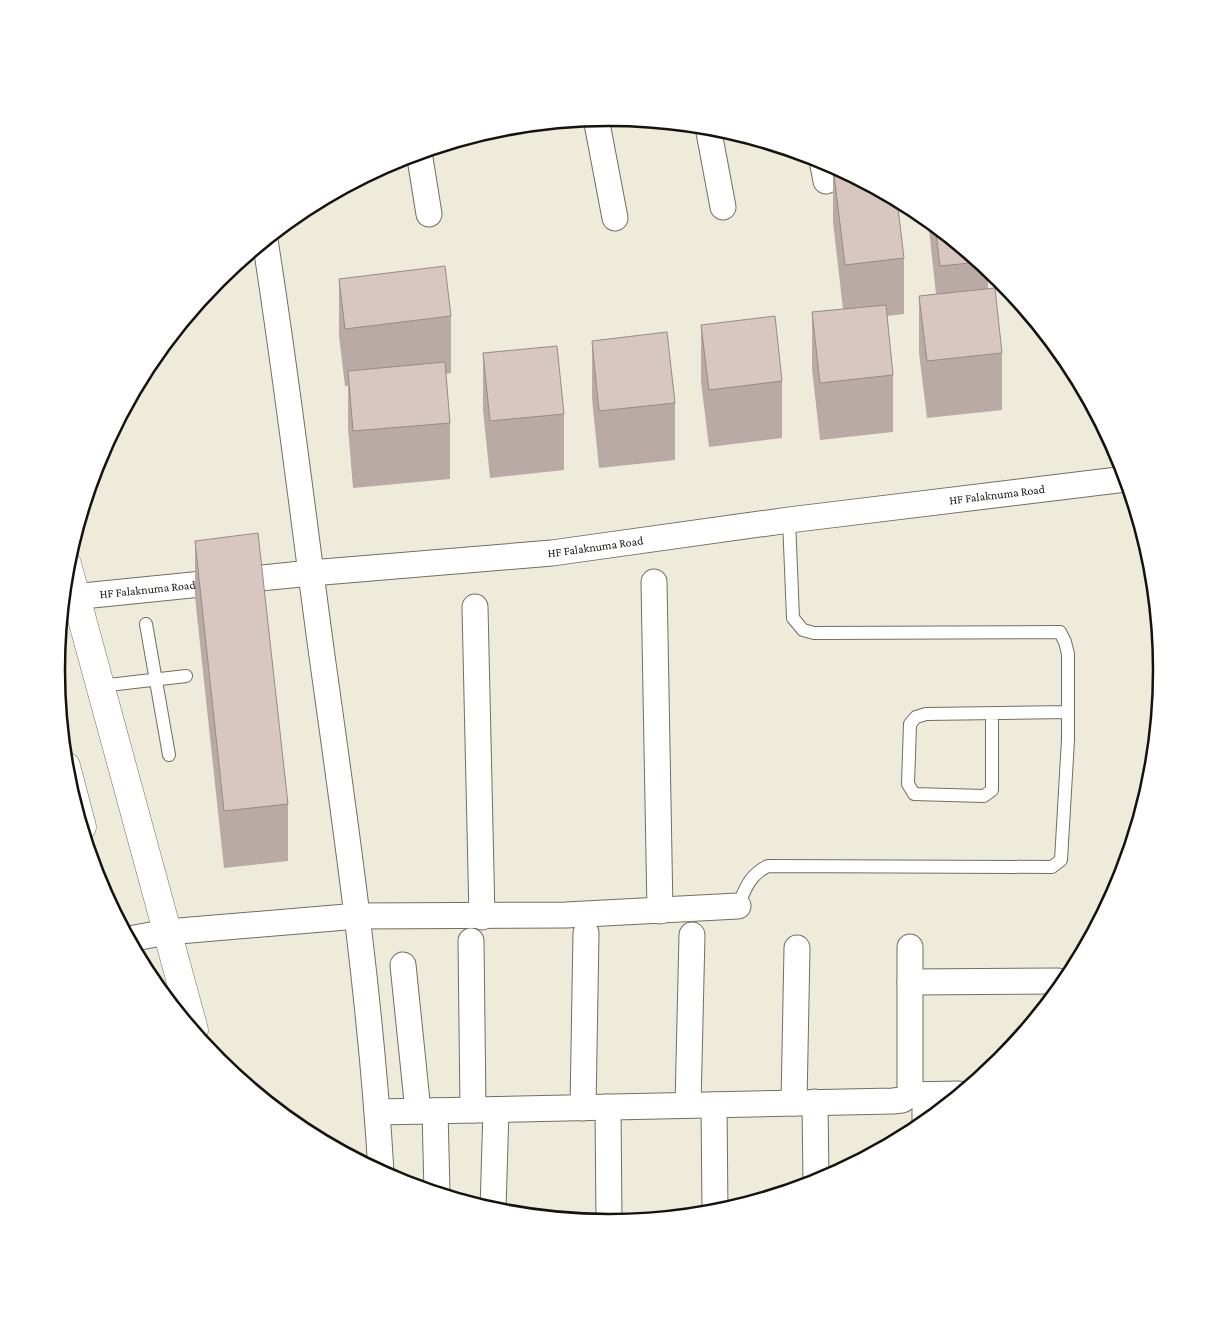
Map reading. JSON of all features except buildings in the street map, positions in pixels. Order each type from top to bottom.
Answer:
[{"type":"street","points":[[597,126],[615,218]]},
{"type":"street","points":[[710,135],[723,207]]},
{"type":"street","points":[[420,159],[429,214]]},
{"type":"street","points":[[266,247],[288,385],[311,573],[358,916],[378,1112],[381,1163]]},
{"type":"street","name":"HF Falaknuma Road","points":[[70,597],[311,573],[552,553],[789,520],[1119,480]]},
{"type":"street","points":[[654,582],[660,911]]},
{"type":"street","points":[[70,599],[100,686],[190,1017]]},
{"type":"street","points":[[476,607],[482,917]]},
{"type":"street","points":[[136,938],[167,932],[358,916],[482,917],[660,911],[738,906]]},
{"type":"street","points":[[583,1108],[586,933]]},
{"type":"street","points":[[688,1105],[692,935]]},
{"type":"street","points":[[471,941],[492,1201]]},
{"type":"street","points":[[910,947],[910,982],[917,1095],[923,1114]]},
{"type":"street","points":[[797,948],[805,1102],[815,1173]]},
{"type":"street","points":[[403,965],[427,1111],[436,1186]]},
{"type":"street","points":[[910,982],[1054,982]]},
{"type":"street","points":[[378,1112],[893,1101],[917,1095],[949,1094]]},
{"type":"street","points":[[714,1105],[715,1203]]},
{"type":"street","points":[[608,1107],[609,1214]]},
{"type":"lane","points":[[738,906],[746,887],[757,871],[768,866],[1052,867],[1062,860],[1068,712],[1068,654],[1060,632],[814,633],[803,630],[793,618],[789,520]]},
{"type":"lane","points":[[146,624],[169,755]]},
{"type":"lane","points":[[100,686],[186,676]]},
{"type":"lane","points":[[992,714],[992,790],[984,796],[914,794],[908,784],[908,774],[910,724],[916,717],[926,714],[1068,712]]}]
